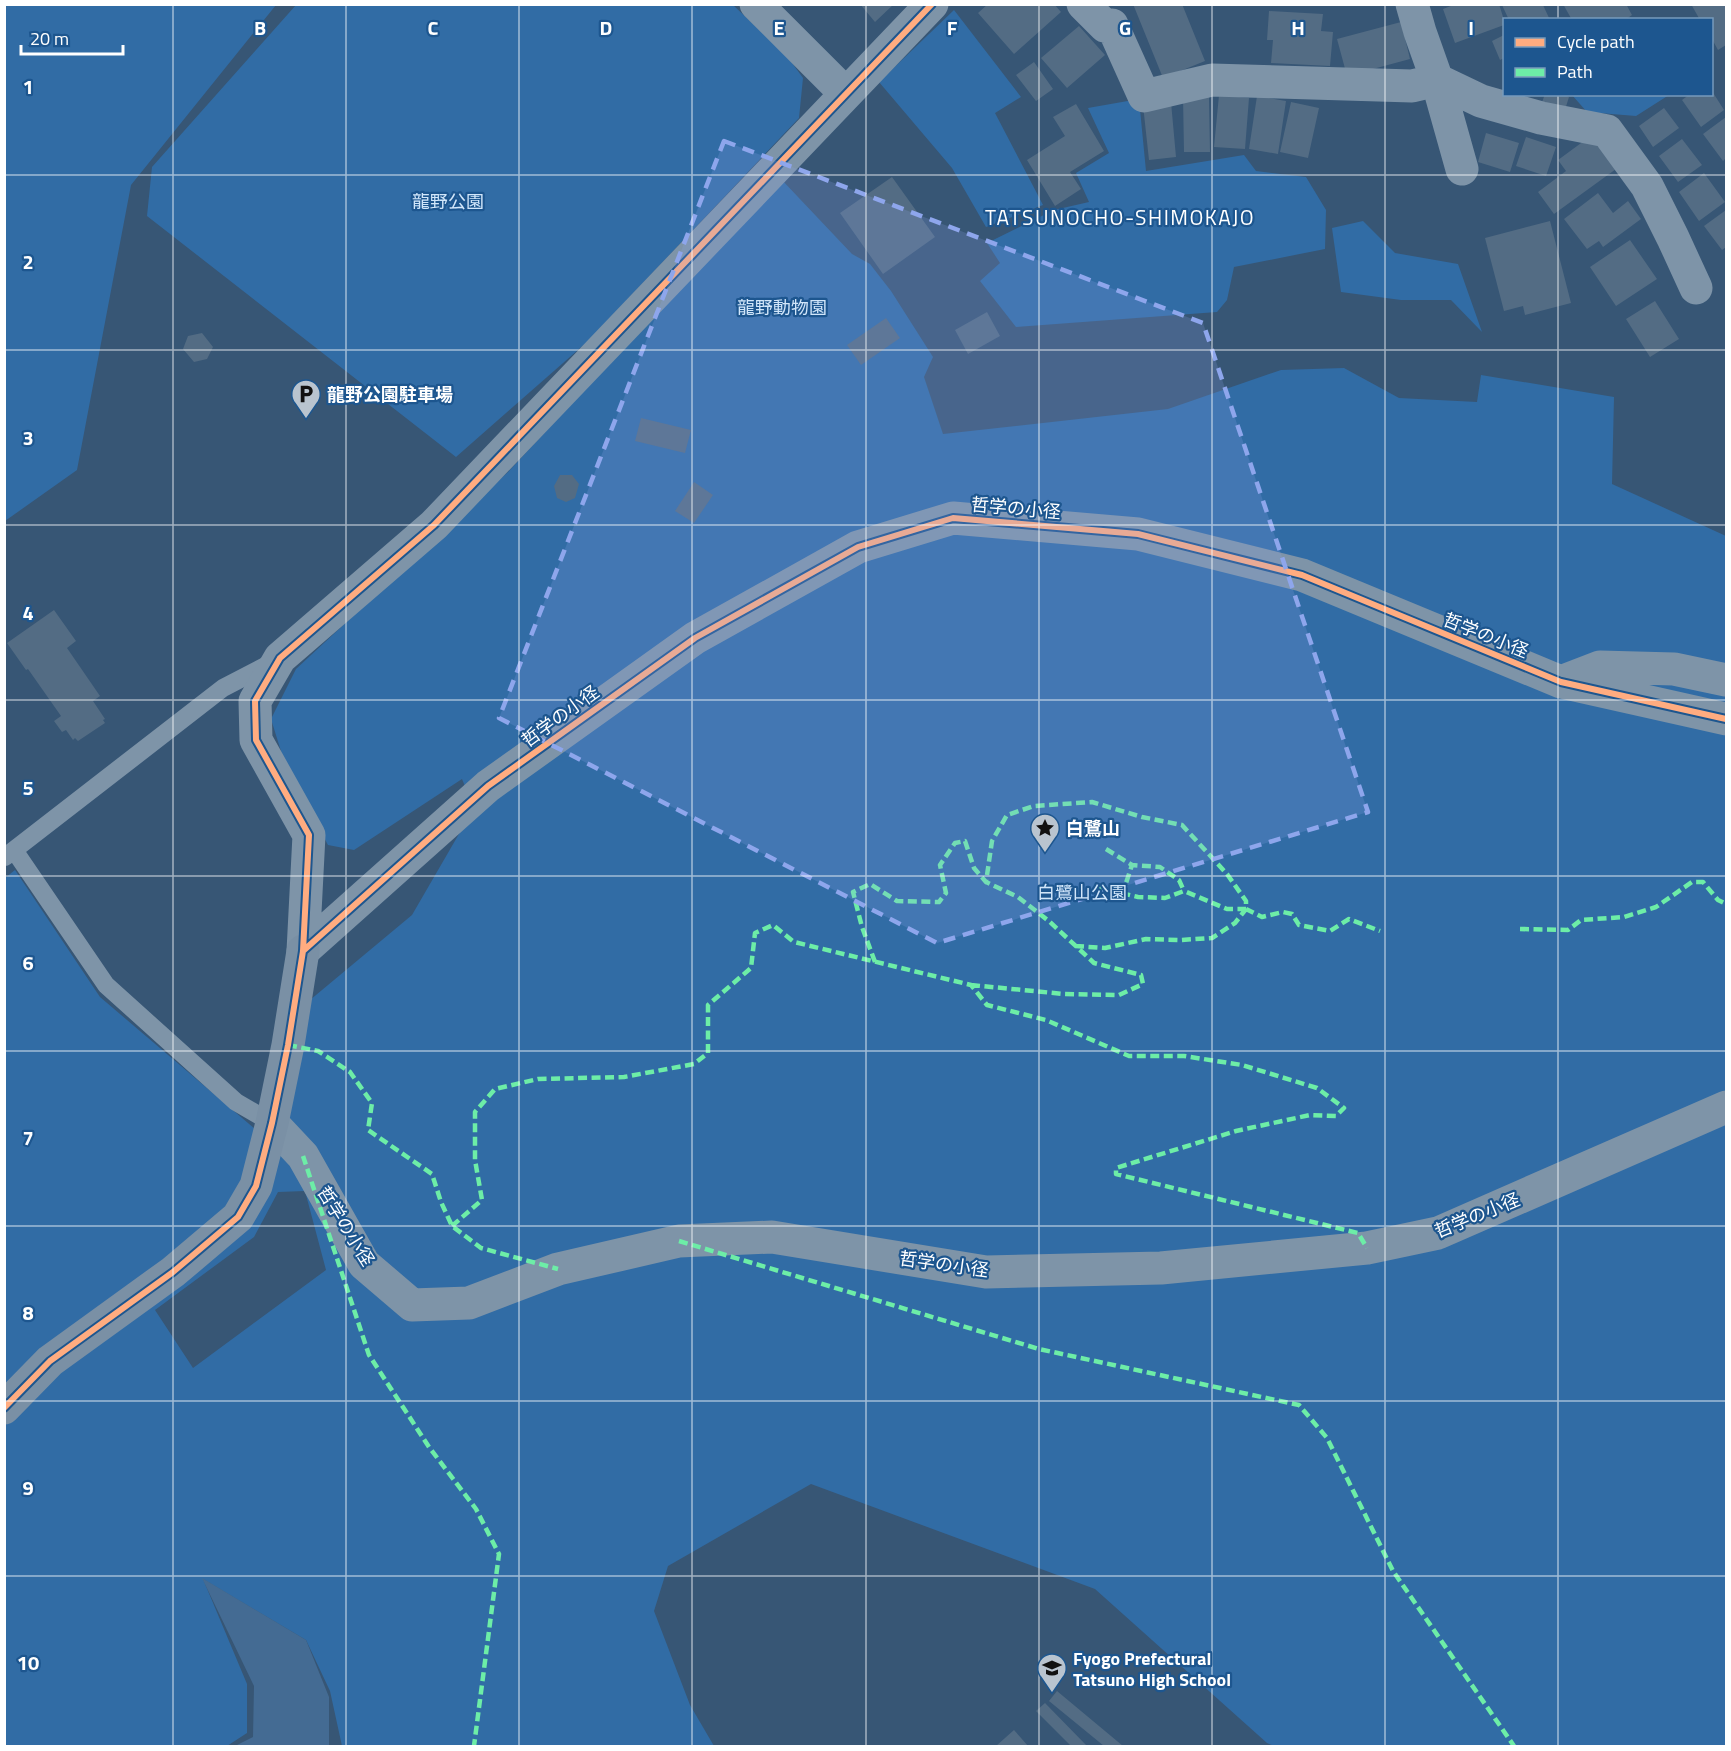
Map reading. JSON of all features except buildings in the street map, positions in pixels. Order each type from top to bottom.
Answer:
[{"type":"street","points":[[756,4],[846,94]]},
{"type":"street","points":[[4,1408],[50,1361],[173,1272],[238,1217],[256,1186],[288,1045],[303,951],[309,835],[256,740],[255,701],[280,658],[434,525],[932,4]]},
{"type":"street","points":[[1083,4],[1105,26],[1112,24],[1144,96],[1212,80],[1412,86],[1437,80],[1481,101],[1541,118],[1607,131],[1647,186],[1696,288]]},
{"type":"street","points":[[1412,4],[1419,32],[1437,80],[1462,169]]},
{"type":"street","name":"哲学の小径","points":[[303,951],[488,786],[695,638],[858,547],[953,518],[1138,534],[1302,575],[1561,682],[1726,719]]},
{"type":"street","points":[[1561,682],[1600,667],[1674,669],[1726,680]]},
{"type":"street","name":"哲学の小径","points":[[272,1123],[303,1156],[364,1264],[412,1305],[469,1303],[558,1269],[679,1241],[772,1237],[986,1272],[1161,1268],[1366,1248],[1438,1233],[1726,1107]]},
{"type":"lane","points":[[272,1123],[236,1102],[106,985],[9,854],[223,688],[280,658]]},
{"type":"highlighted area","points":[[724,141],[1203,323],[1368,812],[937,943],[499,718]]},
{"type":"green space","points":[[5,4],[276,5],[131,185],[77,470],[5,521]]},
{"type":"green space","name":"龍野公園","points":[[296,5],[733,5],[787,56],[803,78],[799,118],[587,342],[456,457],[147,216],[152,167]]},
{"type":"green space","points":[[954,10],[1021,97],[995,113],[1043,205],[986,227],[952,168],[879,82]]},
{"type":"green space","points":[[1573,96],[1667,96],[1636,116],[1587,112]]},
{"type":"green space","points":[[1139,99],[1146,171],[1244,155],[1256,171],[1306,177],[1326,210],[1325,249],[1234,267],[1227,300],[1217,312],[1016,327],[980,281],[1000,263],[987,243],[1054,210],[1089,202],[1076,173],[1109,153],[1088,108]]},
{"type":"green space","points":[[781,179],[852,254],[870,264],[891,291],[933,357],[924,377],[943,434],[1168,409],[1281,370],[1344,368],[1399,398],[1477,402],[1481,375],[1614,397],[1612,484],[1726,536],[1726,1746],[1274,1746],[1267,1743],[1095,1589],[811,1484],[668,1566],[654,1611],[690,1705],[714,1746],[342,1746],[330,1691],[306,1640],[203,1579],[247,1684],[247,1733],[227,1746],[5,1746],[5,878],[15,870],[100,997],[255,1129],[310,1000],[412,915],[474,808],[462,779],[354,850],[328,845],[285,764],[271,719],[296,669],[508,472]],"holes":[[[305,1191],[326,1270],[193,1368],[155,1310],[254,1237],[278,1192]]]},
{"type":"green space","points":[[1363,221],[1395,253],[1458,264],[1482,332],[1451,300],[1401,300],[1341,292],[1332,228]]},
{"type":"shaded area","points":[[202,1578],[306,1640],[329,1697],[329,1746],[235,1746],[253,1737],[254,1686]]},
{"type":"marked path","points":[[875,962],[862,927],[853,892],[870,884],[897,901],[939,902],[946,893],[940,865],[955,843],[965,841],[974,868],[986,882],[992,841],[1007,815],[1034,806],[1092,802],[1142,817],[1182,825],[1227,874],[1246,901],[1246,909],[1262,917],[1283,912],[1292,914],[1299,925],[1330,931],[1349,919],[1380,931]]},
{"type":"marked path","points":[[1106,849],[1132,865],[1160,867],[1179,880],[1184,891]]},
{"type":"marked path","points":[[1122,895],[1132,865]]},
{"type":"marked path","points":[[971,985],[1064,994],[1119,995],[1143,984],[1141,975],[1094,963],[1050,922],[1018,897],[986,882]]},
{"type":"marked path","points":[[1520,929],[1568,930],[1581,920],[1624,917],[1656,907],[1692,882],[1703,882],[1718,900],[1726,904]]},
{"type":"marked path","points":[[1095,887],[1138,897],[1165,898],[1184,891],[1227,909],[1246,909]]},
{"type":"marked path","points":[[1075,946],[1105,948],[1146,939],[1212,938],[1235,923],[1246,909]]},
{"type":"marked path","points":[[452,1226],[482,1200],[475,1160],[475,1112],[495,1089],[538,1079],[624,1077],[694,1064],[708,1053],[708,1005],[751,968],[755,933],[773,925],[794,942],[971,985],[987,1005],[1046,1020],[1129,1056],[1184,1056],[1242,1065],[1317,1088],[1344,1108],[1336,1116],[1310,1115],[1236,1131],[1116,1168],[1116,1174],[1358,1233],[1367,1248]]},
{"type":"marked path","points":[[288,1045],[318,1051],[350,1072],[372,1103],[368,1130],[432,1174],[452,1226],[481,1248],[558,1269]]},
{"type":"marked path","points":[[303,1156],[369,1355],[429,1447],[476,1509],[499,1554],[474,1746]]},
{"type":"marked path","points":[[679,1241],[1039,1349],[1299,1405],[1327,1438],[1393,1571],[1514,1746]]},
{"type":"cycle path","points":[[4,1408],[50,1361],[173,1272],[238,1217],[256,1186],[288,1045],[303,951],[309,835],[256,740],[255,701],[280,658],[434,525],[932,4]]},
{"type":"cycle path","points":[[303,951],[488,786],[695,638],[858,547],[953,518],[1138,534],[1302,575],[1561,682],[1726,719]]},
{"type":"place","name":"龍野公園駐車場","points":[[306,420]]},
{"type":"place","name":"白鷺山","points":[[1045,854]]},
{"type":"place","name":"Fyogo Prefectural Tatsuno High School","points":[[1052,1694]]},
{"type":"district","name":"TATSUNOCHO-SHIMOKAJO","points":[[1120,217]]},
{"type":"park label","name":"龍野動物園","points":[[782,307]]},
{"type":"park label","name":"白鷺山公園","points":[[1082,892]]}]
